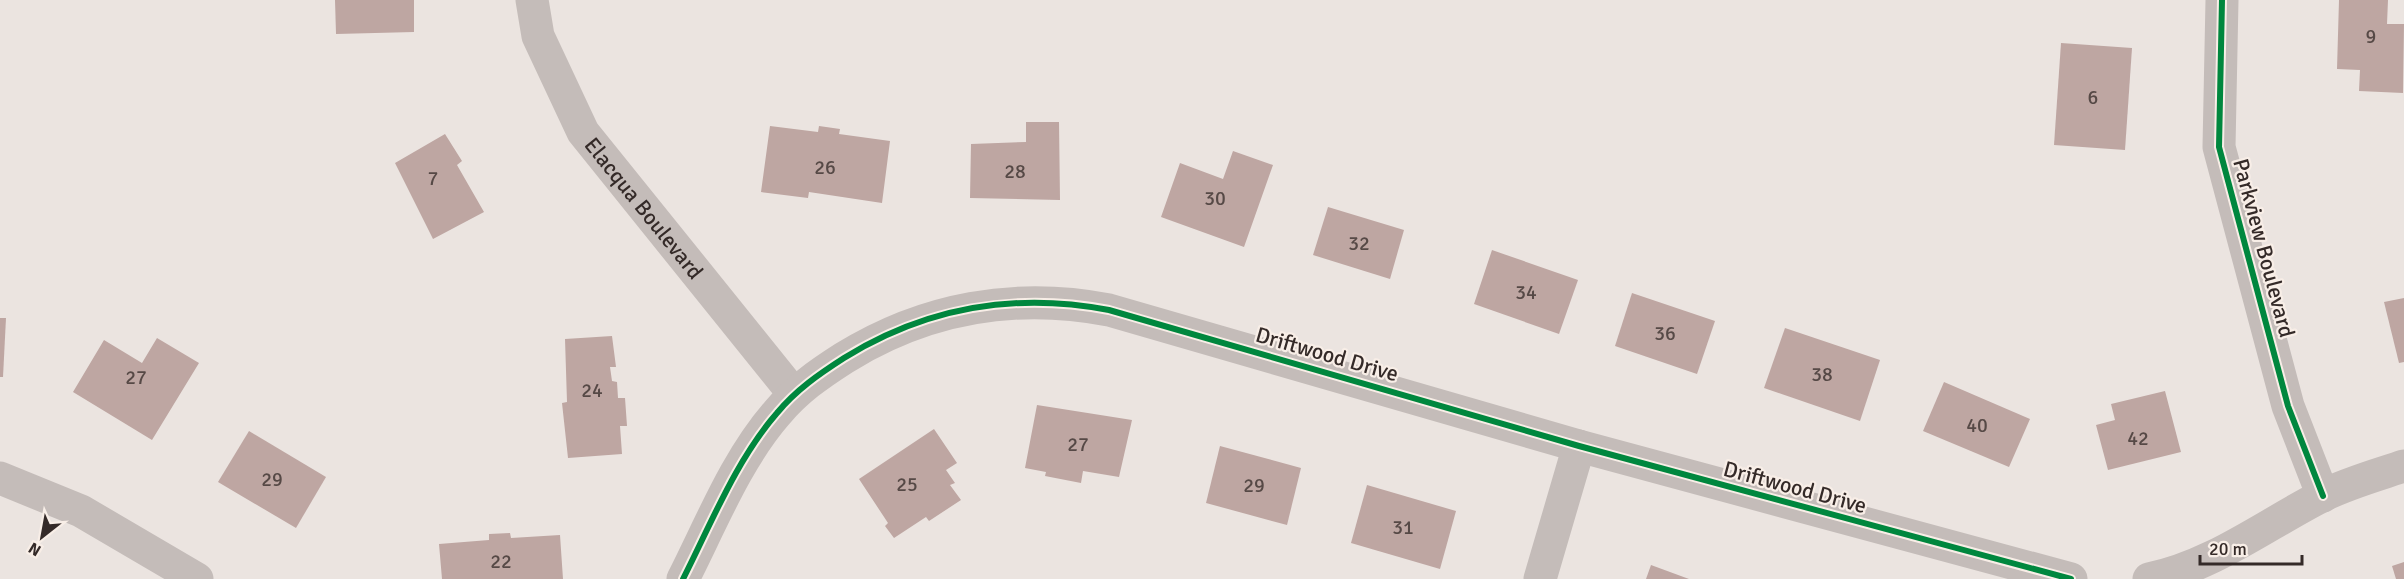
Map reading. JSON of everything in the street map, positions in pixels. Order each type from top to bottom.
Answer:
[{"type":"street","name":"Elacqua Boulevard","points":[[532,0],[538,36],[583,132],[794,394]]},
{"type":"street","name":"Parkview Boulevard","points":[[2222,0],[2219,147],[2288,406],[2323,495]]},
{"type":"street","name":"Driftwood Drive","points":[[683,579],[738,472],[775,414],[816,375],[854,352],[913,322],[976,306],[1058,302],[1109,310],[1579,446],[2071,579]]},
{"type":"street","points":[[1540,579],[1579,446]]},
{"type":"street","points":[[2149,579],[2180,570],[2226,551],[2323,495],[2404,466]]},
{"type":"street","points":[[0,478],[81,511],[197,579]]},
{"type":"building","points":[[335,0],[414,0],[414,32],[336,34]]},
{"type":"building","points":[[2339,0],[2388,0],[2387,24],[2404,24],[2403,93],[2359,91],[2360,70],[2337,69]]},
{"type":"building","points":[[2061,43],[2132,48],[2125,150],[2054,145]]},
{"type":"building","points":[[1026,122],[1059,122],[1060,200],[970,198],[971,144],[1026,142]]},
{"type":"building","points":[[770,126],[818,132],[819,126],[840,129],[839,134],[890,141],[882,203],[809,192],[808,198],[761,192]]},
{"type":"building","points":[[445,134],[462,161],[457,165],[484,212],[433,239],[395,163]]},
{"type":"building","points":[[1233,151],[1273,165],[1244,247],[1161,217],[1180,163],[1223,179]]},
{"type":"building","points":[[1328,207],[1404,230],[1390,279],[1313,255]]},
{"type":"building","points":[[1492,250],[1578,280],[1559,334],[1474,304]]},
{"type":"building","points":[[1632,293],[1715,321],[1697,374],[1615,346]]},
{"type":"building","points":[[2404,298],[2404,362],[2399,363],[2384,302]]},
{"type":"building","points":[[0,318],[6,318],[3,377],[0,377]]},
{"type":"building","points":[[1785,328],[1880,360],[1860,421],[1764,388]]},
{"type":"building","points":[[612,336],[616,367],[610,367],[612,381],[617,382],[618,398],[625,398],[627,426],[620,426],[622,454],[568,458],[562,403],[567,402],[565,339]]},
{"type":"building","points":[[157,338],[199,363],[152,440],[73,392],[104,340],[142,363]]},
{"type":"building","points":[[1944,382],[2030,419],[2009,467],[1923,431]]},
{"type":"building","points":[[2165,391],[2181,452],[2108,470],[2096,425],[2115,420],[2111,404]]},
{"type":"building","points":[[1037,405],[1132,420],[1119,477],[1083,471],[1081,483],[1045,476],[1046,472],[1025,468]]},
{"type":"building","points":[[934,429],[957,463],[946,470],[955,483],[950,485],[961,500],[929,521],[926,517],[894,538],[885,526],[888,523],[859,479]]},
{"type":"building","points":[[249,431],[326,477],[296,528],[218,482]]},
{"type":"building","points":[[1220,446],[1301,468],[1287,525],[1206,503]]},
{"type":"building","points":[[1367,485],[1456,511],[1440,569],[1351,543]]},
{"type":"building","points":[[510,533],[511,538],[560,535],[563,579],[442,579],[439,544],[489,540],[489,534]]},
{"type":"building","points":[[2404,562],[2404,579],[2396,579],[2392,566]]},
{"type":"building","points":[[1651,565],[1689,579],[1646,579]]},
{"type":"cycle path","points":[[2222,0],[2219,147],[2288,406],[2323,496]]},
{"type":"cycle path","points":[[683,579],[725,493],[749,451],[777,413],[808,383],[844,358],[906,327],[972,308],[1039,303],[1109,310],[1579,446],[2071,579]]}]
